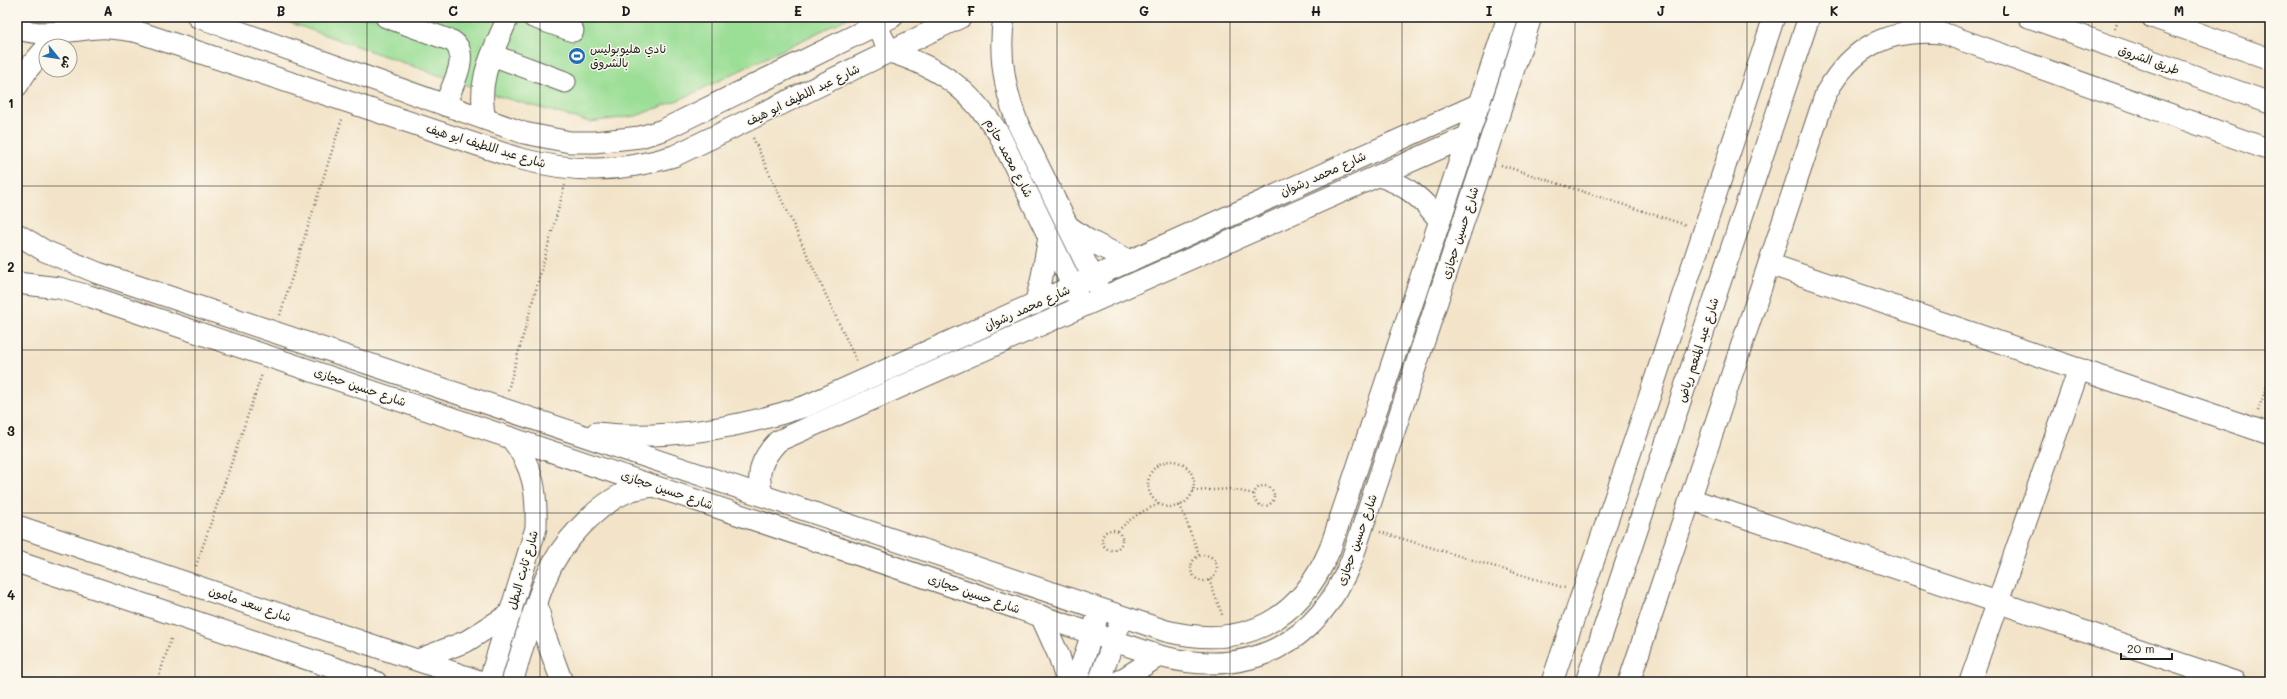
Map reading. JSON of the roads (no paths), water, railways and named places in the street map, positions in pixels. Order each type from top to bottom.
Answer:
[{"type":"street","name":"شارع عبد اللطيف ابو هيف","points":[[198,17],[524,133],[570,142],[594,142],[640,137],[684,121],[884,21]]},
{"type":"street","points":[[386,17],[452,41],[461,50],[462,59],[445,105]]},
{"type":"street","points":[[485,119],[482,106],[483,79],[508,17]]},
{"type":"street","points":[[533,17],[573,32]]},
{"type":"street","name":"شارع عبد اللطيف ابو هيف","points":[[17,29],[53,36],[98,28],[138,32],[517,158],[569,169],[596,170],[649,164],[680,153],[746,123],[961,17]]},
{"type":"street","name":"شارع محمد حازم","points":[[1004,17],[1002,59],[1008,99],[1018,124],[1103,298]]},
{"type":"street","name":"شارع حسين حجازى","points":[[17,234],[71,263],[1121,616],[1191,637],[1217,638],[1231,636],[1266,625],[1287,611],[1306,593],[1320,572],[1330,549],[1508,17]]},
{"type":"street","name":"شارع حسين حجازى","points":[[17,283],[59,288],[89,296],[1159,656],[1192,663],[1212,664],[1238,662],[1264,654],[1288,642],[1310,626],[1328,606],[1342,584],[1363,527],[1531,17]]},
{"type":"street","points":[[1552,682],[1647,404],[1774,17]]},
{"type":"street","name":"شارع عبد المنعم رياض","points":[[1586,682],[1809,17]]},
{"type":"street","name":"طريق الشروق","points":[[2028,17],[2270,103]]},
{"type":"street","points":[[2152,17],[2270,59]]},
{"type":"street","points":[[884,21],[890,52]]},
{"type":"street","points":[[1629,682],[1829,87],[1849,60],[1865,48],[1883,38],[1902,33],[1922,31],[1942,33],[2270,150]]},
{"type":"street","points":[[17,86],[53,36]]},
{"type":"street","name":"شارع محمد حازم","points":[[890,52],[916,60],[942,73],[964,90],[983,110],[999,134],[1082,307]]},
{"type":"street","points":[[492,55],[565,82]]},
{"type":"street","name":"شارع محمد رشوان","points":[[556,427],[598,433],[640,435],[683,433],[724,428],[766,419],[806,406],[866,381],[1479,104]]},
{"type":"street","points":[[1470,131],[1493,132]]},
{"type":"street","name":"شارع محمد رشوان","points":[[763,496],[760,485],[762,462],[778,441],[1379,176],[1470,131]]},
{"type":"street","points":[[1379,176],[1396,181],[1413,192],[1428,205],[1440,220]]},
{"type":"street","points":[[1068,226],[1088,240],[1130,261]]},
{"type":"street","points":[[1035,304],[1043,275],[1049,237]]},
{"type":"street","points":[[1769,264],[2261,431]]},
{"type":"street","points":[[1970,682],[2079,370]]},
{"type":"street","points":[[1647,404],[1677,413]]},
{"type":"street","points":[[503,409],[503,435]]},
{"type":"street","name":"شارع ثابت البطل","points":[[489,682],[536,528],[537,504],[533,479],[525,456],[503,435]]},
{"type":"street","name":"شارع ثابت البطل","points":[[512,682],[546,577],[558,555],[572,536],[590,518],[610,503],[631,491],[653,486]]},
{"type":"street","points":[[1690,499],[2235,682]]},
{"type":"street","name":"شارع سعد مأمون","points":[[17,526],[482,682]]},
{"type":"street","points":[[17,562],[376,682]]},
{"type":"street","points":[[537,604],[544,633],[562,682]]},
{"type":"street","points":[[1076,682],[1100,609]]},
{"type":"street","points":[[418,660],[467,641],[511,613]]},
{"type":"street","points":[[1041,616],[1060,656],[1067,682]]},
{"type":"street","points":[[1099,682],[1121,616]]},
{"type":"street","points":[[1118,682],[1159,656]]},
{"type":"place","name":"نادي هليوبوليس بالشروق","points":[[577,56]]}]
